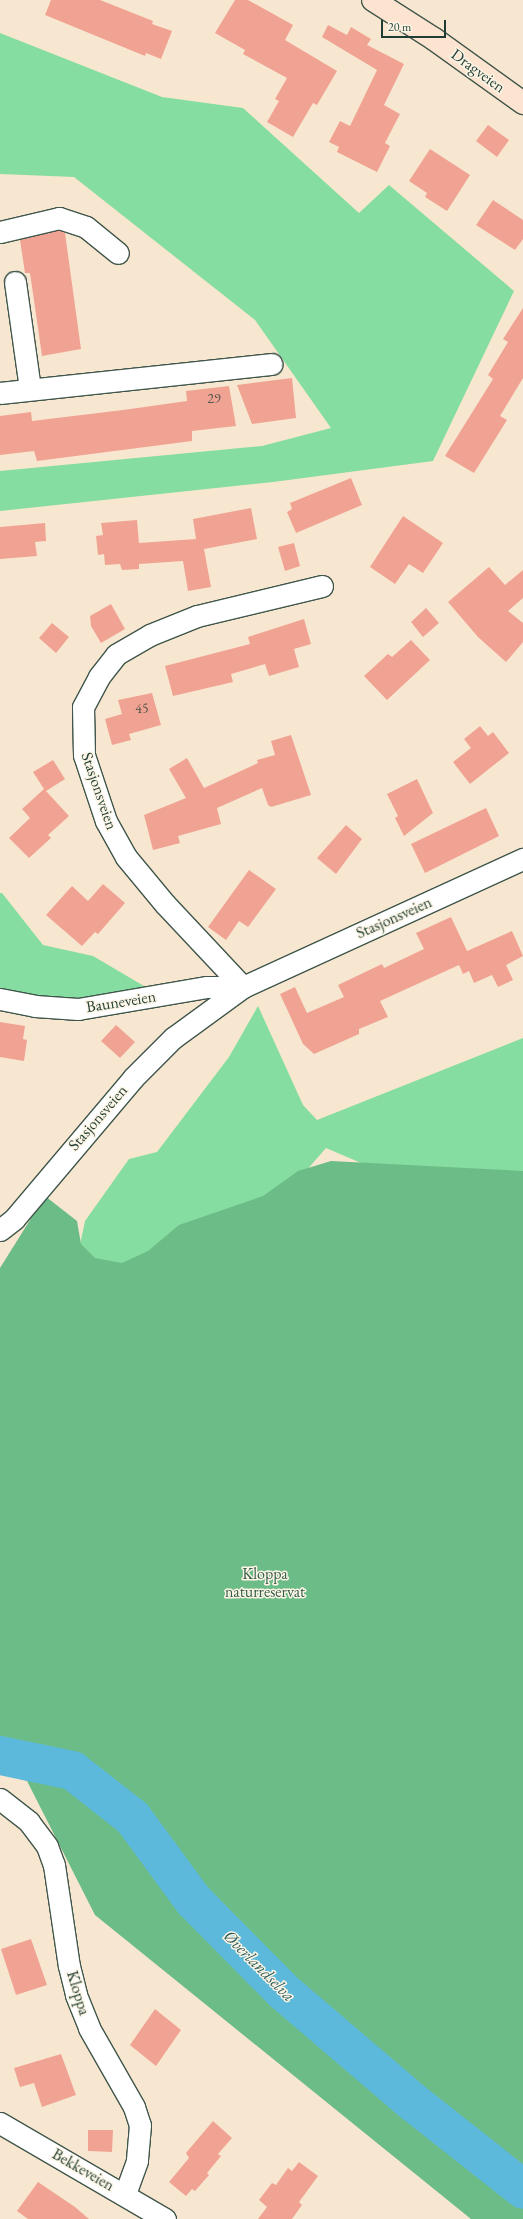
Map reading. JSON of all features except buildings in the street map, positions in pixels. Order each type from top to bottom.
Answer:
[{"type":"main road","name":"Dragveien","points":[[373,0],[434,39],[523,103]]},
{"type":"street","points":[[0,232],[59,218],[86,227],[118,254]]},
{"type":"street","points":[[15,282],[30,389]]},
{"type":"street","points":[[0,393],[271,364]]},
{"type":"street","name":"Stasjonsveien","points":[[243,987],[165,904],[126,857],[106,821],[84,755],[84,707],[99,676],[116,655],[150,634],[197,616],[322,586]]},
{"type":"street","name":"Stasjonsveien","points":[[0,1230],[14,1219],[133,1078],[173,1038],[243,987],[523,859]]},
{"type":"street","name":"Bauneveien","points":[[0,999],[35,1006],[78,1009],[207,987],[243,987]]},
{"type":"street","name":"Kloppa","points":[[0,1799],[29,1822],[47,1846],[54,1864],[69,1966],[76,1995],[89,2028],[134,2107],[140,2125],[137,2161],[125,2194]]},
{"type":"street","name":"Bekkeveien","points":[[0,2123],[125,2194],[165,2219]]},
{"type":"green space","points":[[0,33],[162,97],[243,108],[359,213],[389,185],[514,291],[433,461],[273,482],[0,511],[0,471],[262,446],[331,428],[255,320],[74,177],[0,174]]},
{"type":"green space","points":[[0,893],[2,893],[43,945],[93,956],[149,989],[83,998],[32,997],[0,988]]},
{"type":"green space","points":[[258,1006],[303,1105],[317,1120],[523,1038],[523,1184],[361,1163],[326,1148],[264,1219],[158,1256],[106,1267],[78,1254],[85,1221],[129,1159],[157,1152],[229,1057]]},
{"type":"green space","name":"Kloppa naturreservat","points":[[331,1161],[523,1171],[523,2219],[471,2219],[95,1915],[27,1781],[0,1769],[0,1268],[45,1196],[77,1221],[81,1244],[95,1258],[122,1263],[148,1251],[179,1225],[263,1196],[298,1171]]},
{"type":"waterway","name":"Øverlandselva","points":[[0,1755],[72,1770],[132,1817],[193,1900],[283,1991],[413,2102],[523,2189]]}]
